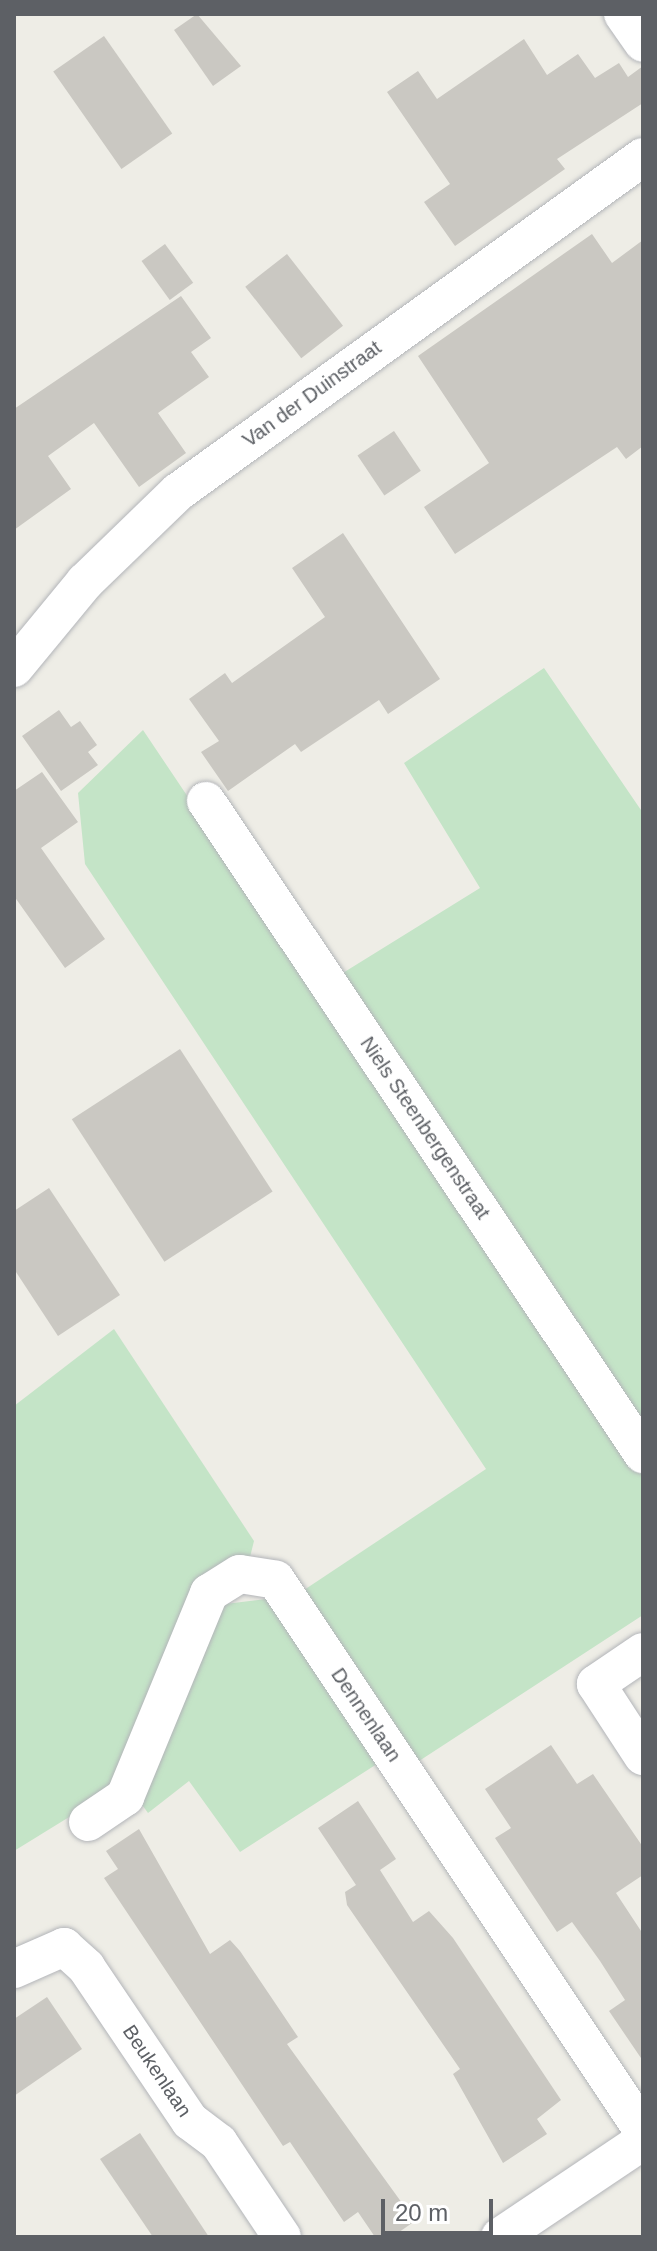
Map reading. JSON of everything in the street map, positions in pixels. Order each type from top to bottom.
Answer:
[{"type":"street","points":[[623,14],[643,43]]},
{"type":"street","name":"Van der Duinstraat","points":[[14,668],[85,582],[178,492],[643,157]]},
{"type":"street","name":"Niels Steenbergenstraat","points":[[206,801],[643,1454]]},
{"type":"street","name":"Dennenlaan","points":[[88,1822],[125,1797],[209,1593],[240,1574],[276,1580],[643,2131]]},
{"type":"street","points":[[643,1652],[596,1684],[643,1756]]},
{"type":"street","name":"Beukenlaan","points":[[14,1969],[64,1947],[86,1967],[190,2121],[219,2143],[282,2237]]},
{"type":"street","points":[[500,2237],[643,2141]]},
{"type":"green space","points":[[544,668],[643,813],[643,1427],[338,976],[480,888],[404,763]]},
{"type":"green space","points":[[143,730],[643,1475],[643,1615],[416,1763],[301,1592],[486,1469],[85,864],[78,793]]},
{"type":"green space","points":[[114,1329],[254,1541],[249,1561],[113,1790],[14,1851],[14,1406]]},
{"type":"green space","points":[[274,1598],[380,1762],[240,1852],[189,1781],[148,1813],[135,1795],[217,1605]]},
{"type":"building","points":[[197,14],[241,66],[213,86],[174,30]]},
{"type":"building","points":[[104,36],[172,133],[121,169],[53,72]]},
{"type":"building","points":[[524,39],[547,75],[578,54],[595,78],[619,63],[628,77],[643,66],[643,103],[557,159],[565,169],[455,246],[424,202],[450,184],[387,92],[418,71],[437,99]]},
{"type":"building","points":[[592,234],[612,263],[643,240],[643,446],[626,459],[617,447],[455,554],[424,507],[489,463],[418,356]]},
{"type":"building","points":[[165,244],[193,283],[170,300],[142,261]]},
{"type":"building","points":[[287,254],[343,326],[301,358],[245,287]]},
{"type":"building","points":[[181,296],[211,338],[191,352],[209,377],[158,413],[186,453],[139,487],[94,423],[48,456],[71,489],[14,530],[14,409]]},
{"type":"building","points":[[394,431],[421,471],[384,495],[358,456]]},
{"type":"building","points":[[343,533],[440,679],[388,714],[379,700],[301,752],[295,744],[228,791],[201,752],[219,741],[189,699],[225,673],[232,683],[325,617],[292,568]]},
{"type":"building","points":[[59,710],[71,727],[80,721],[97,745],[88,752],[98,765],[61,791],[22,736]]},
{"type":"building","points":[[42,772],[78,822],[41,848],[105,939],[65,968],[14,896],[14,791]]},
{"type":"building","points":[[180,1049],[273,1192],[164,1262],[72,1119]]},
{"type":"building","points":[[49,1188],[120,1295],[58,1336],[14,1269],[14,1211]]},
{"type":"building","points":[[551,1745],[577,1784],[593,1774],[643,1847],[643,1875],[616,1893],[643,1934],[643,2061],[609,2011],[625,2000],[600,1961],[572,1922],[557,1932],[495,1838],[511,1828],[485,1789]]},
{"type":"building","points":[[358,1801],[396,1859],[380,1870],[413,1922],[429,1911],[453,1938],[561,2100],[537,2119],[547,2134],[503,2163],[453,2074],[460,2069],[347,1905],[345,1892],[356,1885],[318,1828]]},
{"type":"building","points":[[139,1829],[210,1954],[230,1940],[240,1951],[298,2037],[287,2044],[415,2221],[392,2237],[375,2237],[358,2212],[344,2222],[290,2142],[283,2146],[104,1878],[118,1869],[106,1851]]},
{"type":"building","points":[[47,1997],[82,2049],[14,2096],[14,2019]]},
{"type":"building","points":[[140,2133],[209,2237],[153,2237],[100,2159]]}]
